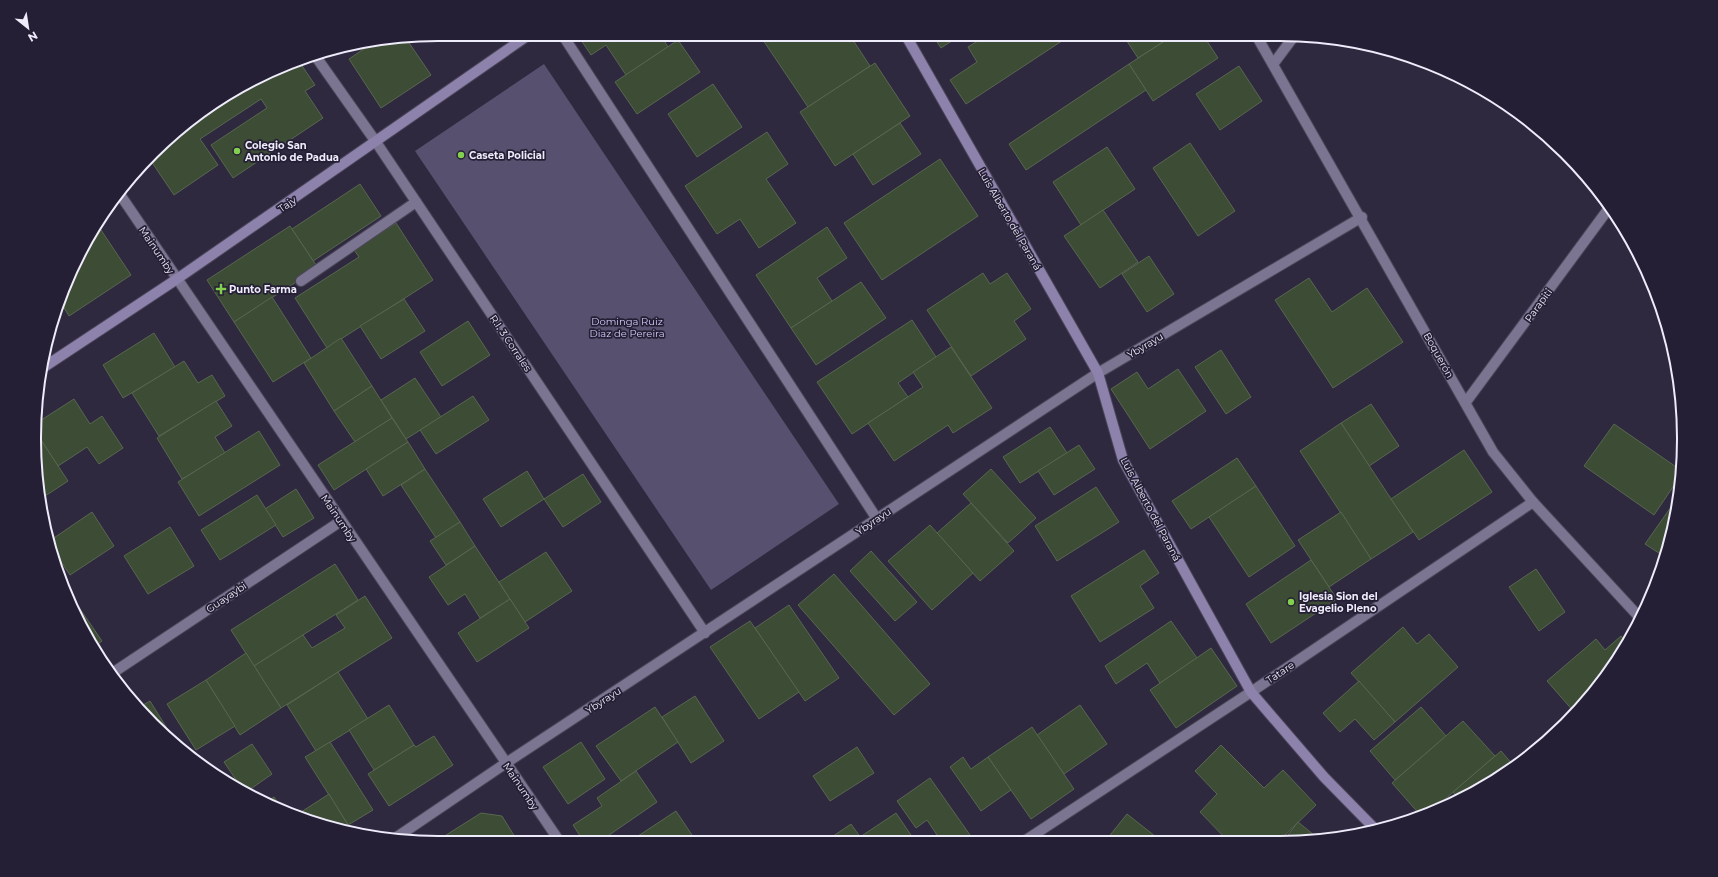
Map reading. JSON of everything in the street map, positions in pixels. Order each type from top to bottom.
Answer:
[{"type":"main road","name":"Tajy","points":[[48,364],[177,279],[520,41]]},
{"type":"main road","name":"Luis Alberto del Paraná","points":[[910,41],[1098,373],[1123,460],[1251,692],[1324,778],[1371,825]]},
{"type":"street","points":[[567,41],[877,519]]},
{"type":"street","name":"Boquerón","points":[[1260,41],[1362,217],[1493,452],[1533,502],[1636,614]]},
{"type":"street","points":[[1274,63],[1290,41]]},
{"type":"street","name":"R.I. 3 Corrales","points":[[318,60],[376,142],[705,632]]},
{"type":"street","name":"Mainumby","points":[[122,198],[556,836]]},
{"type":"street","points":[[301,281],[416,202]]},
{"type":"street","name":"Parapiti","points":[[1466,402],[1606,213]]},
{"type":"street","name":"Ybyrayu","points":[[401,834],[506,763],[1098,373],[1362,217]]},
{"type":"street","name":"Tatare","points":[[1032,836],[1251,692],[1533,502]]},
{"type":"street","name":"Guayaybi","points":[[116,671],[342,521]]},
{"type":"green space","name":"Dominga Ruiz Diaz de Pereira","points":[[544,64],[839,504],[711,590],[415,151]]},
{"type":"building","points":[[582,41],[664,41],[668,47],[626,75],[606,45],[591,55]]},
{"type":"building","points":[[676,41],[679,41],[700,72],[637,114],[615,82]]},
{"type":"building","points":[[764,41],[854,41],[870,66],[808,107]]},
{"type":"building","points":[[936,41],[952,41],[941,48]]},
{"type":"building","points":[[978,41],[1062,41],[966,104],[950,80],[977,62],[968,47]]},
{"type":"building","points":[[1127,41],[1165,41],[1138,58]]},
{"type":"building","points":[[1165,41],[1207,41],[1218,58],[1153,101],[1129,64]]},
{"type":"building","points":[[409,42],[431,75],[381,108],[349,59],[365,48],[387,44]]},
{"type":"building","points":[[875,63],[910,116],[835,166],[800,112]]},
{"type":"building","points":[[1129,64],[1146,90],[1026,170],[1009,144]]},
{"type":"building","points":[[302,65],[315,85],[305,91],[323,118],[233,178],[211,145],[267,108],[261,99],[200,139],[218,165],[174,195],[152,163],[157,157],[197,123],[240,94],[286,71]]},
{"type":"building","points":[[1239,66],[1262,101],[1220,130],[1196,94]]},
{"type":"building","points":[[713,84],[742,127],[697,157],[668,114]]},
{"type":"building","points":[[900,123],[921,154],[873,185],[853,154]]},
{"type":"building","points":[[767,132],[788,164],[766,179],[796,223],[759,248],[740,219],[717,234],[685,186]]},
{"type":"building","points":[[1190,143],[1235,211],[1198,236],[1153,168]]},
{"type":"building","points":[[1107,147],[1135,189],[1081,225],[1053,182]]},
{"type":"building","points":[[940,159],[978,216],[882,280],[844,223]]},
{"type":"building","points":[[360,184],[381,216],[313,261],[292,229]]},
{"type":"building","points":[[1103,210],[1138,262],[1100,288],[1064,236]]},
{"type":"building","points":[[396,223],[433,280],[327,348],[295,298],[359,257],[354,250]]},
{"type":"building","points":[[290,226],[318,268],[234,322],[207,280]]},
{"type":"building","points":[[827,227],[847,258],[817,278],[832,301],[791,328],[756,275]]},
{"type":"building","points":[[101,230],[131,275],[69,316],[64,307],[71,286]]},
{"type":"building","points":[[1149,256],[1174,294],[1147,312],[1122,274]]},
{"type":"building","points":[[983,273],[990,284],[1007,273],[1031,309],[1014,321],[1026,339],[971,376],[927,310]]},
{"type":"building","points":[[1309,278],[1332,312],[1367,288],[1403,342],[1333,388],[1275,300]]},
{"type":"building","points":[[861,282],[886,318],[816,365],[791,328]]},
{"type":"building","points":[[272,297],[311,358],[273,382],[234,322]]},
{"type":"building","points":[[404,299],[425,331],[381,359],[360,326]]},
{"type":"building","points":[[912,320],[936,357],[898,383],[908,397],[852,434],[817,382]]},
{"type":"building","points":[[468,321],[490,355],[442,386],[420,352]]},
{"type":"building","points":[[154,333],[175,367],[123,398],[103,365]]},
{"type":"building","points":[[341,338],[372,386],[334,411],[304,363]]},
{"type":"building","points":[[951,347],[992,408],[953,433],[948,425],[894,461],[868,423],[923,387],[913,372]]},
{"type":"building","points":[[1221,350],[1251,397],[1226,414],[1195,367]]},
{"type":"building","points":[[184,361],[198,383],[212,375],[225,396],[159,436],[132,393]]},
{"type":"building","points":[[1178,369],[1206,411],[1150,449],[1111,389],[1137,372],[1148,389]]},
{"type":"building","points":[[415,378],[441,417],[406,439],[381,400]]},
{"type":"building","points":[[372,386],[392,418],[355,442],[334,411]]},
{"type":"building","points":[[473,396],[489,420],[436,454],[420,430]]},
{"type":"building","points":[[74,399],[90,424],[102,416],[123,448],[99,464],[87,447],[58,466],[41,440],[42,420]]},
{"type":"building","points":[[216,401],[232,426],[215,437],[225,453],[182,479],[157,438]]},
{"type":"building","points":[[1371,404],[1399,446],[1369,466],[1341,423]]},
{"type":"building","points":[[392,418],[408,442],[334,490],[318,465]]},
{"type":"building","points":[[1341,423],[1413,532],[1371,559],[1300,451]]},
{"type":"building","points":[[1614,424],[1676,467],[1674,485],[1654,515],[1584,466]]},
{"type":"building","points":[[1050,427],[1067,453],[1020,483],[1003,457]]},
{"type":"building","points":[[259,431],[280,465],[199,516],[178,482]]},
{"type":"building","points":[[41,440],[68,481],[45,496]]},
{"type":"building","points":[[408,442],[425,469],[383,496],[366,469]]},
{"type":"building","points":[[1079,445],[1095,469],[1054,495],[1038,471]]},
{"type":"building","points":[[1464,450],[1492,492],[1419,540],[1391,499]]},
{"type":"building","points":[[1237,458],[1256,486],[1191,529],[1172,501]]},
{"type":"building","points":[[425,469],[460,522],[436,538],[401,485]]},
{"type":"building","points":[[991,469],[1036,518],[1008,543],[963,494]]},
{"type":"building","points":[[527,471],[544,499],[501,527],[483,499]]},
{"type":"building","points":[[583,474],[601,502],[563,527],[544,499]]},
{"type":"building","points":[[1256,486],[1295,546],[1249,577],[1209,517]]},
{"type":"building","points":[[1096,487],[1119,522],[1057,561],[1035,526]]},
{"type":"building","points":[[296,489],[314,518],[283,537],[265,509]]},
{"type":"building","points":[[257,495],[276,525],[220,560],[201,530]]},
{"type":"building","points":[[971,503],[1014,551],[980,581],[937,533]]},
{"type":"building","points":[[1671,507],[1660,553],[1645,544]]},
{"type":"building","points":[[92,512],[114,546],[70,575],[61,561],[54,538]]},
{"type":"building","points":[[1341,512],[1371,559],[1329,587],[1298,540]]},
{"type":"building","points":[[460,522],[475,546],[446,565],[430,541]]},
{"type":"building","points":[[930,525],[973,573],[932,610],[888,561]]},
{"type":"building","points":[[170,527],[194,566],[148,594],[124,556]]},
{"type":"building","points":[[475,546],[510,599],[480,618],[465,594],[448,605],[429,577]]},
{"type":"building","points":[[1144,550],[1159,573],[1140,586],[1154,608],[1100,642],[1071,596]]},
{"type":"building","points":[[871,551],[917,602],[895,621],[850,571]]},
{"type":"building","points":[[546,552],[572,591],[525,622],[499,582]]},
{"type":"building","name":"Iglesia Sion del Evagelio Pleno","points":[[1311,560],[1337,599],[1271,643],[1246,604]]},
{"type":"building","points":[[335,564],[358,600],[254,666],[231,630]]},
{"type":"building","points":[[1536,569],[1565,612],[1539,631],[1509,587]]},
{"type":"building","points":[[834,574],[930,684],[894,715],[798,605]]},
{"type":"building","points":[[365,596],[392,638],[281,708],[254,666],[303,635],[312,648],[345,628],[336,615]]},
{"type":"building","points":[[510,599],[529,628],[477,662],[458,633]]},
{"type":"building","points":[[789,605],[839,678],[805,701],[755,628]]},
{"type":"building","points":[[78,607],[102,641],[98,644]]},
{"type":"building","points":[[750,621],[799,692],[759,719],[710,647]]},
{"type":"building","points":[[1171,621],[1197,658],[1160,683],[1147,663],[1116,684],[1105,666]]},
{"type":"building","points":[[1403,627],[1417,644],[1429,634],[1458,667],[1395,722],[1351,673]]},
{"type":"building","points":[[1621,636],[1623,638],[1595,680],[1571,709],[1547,681],[1596,639],[1605,650]]},
{"type":"building","points":[[1211,648],[1237,686],[1176,728],[1150,690]]},
{"type":"building","points":[[246,653],[281,708],[240,735],[206,680]]},
{"type":"building","points":[[338,672],[368,719],[316,751],[287,705]]},
{"type":"building","points":[[206,680],[235,726],[196,750],[167,704]]},
{"type":"building","points":[[1359,681],[1395,722],[1374,740],[1355,719],[1340,732],[1323,713]]},
{"type":"building","points":[[695,696],[724,741],[691,763],[662,717]]},
{"type":"building","points":[[150,701],[168,730],[157,720],[143,705]]},
{"type":"building","points":[[389,705],[414,745],[374,770],[349,730]]},
{"type":"building","points":[[1080,705],[1107,744],[1064,774],[1037,735]]},
{"type":"building","points":[[655,707],[678,742],[621,781],[596,746]]},
{"type":"building","points":[[1421,707],[1446,736],[1395,780],[1370,751]]},
{"type":"building","points":[[1463,721],[1495,756],[1444,800],[1417,811],[1392,783]]},
{"type":"building","points":[[1032,727],[1074,789],[1031,819],[988,757]]},
{"type":"building","points":[[434,736],[453,765],[389,806],[368,774],[414,745],[416,747]]},
{"type":"building","points":[[330,742],[373,810],[348,825],[305,757]]},
{"type":"building","points":[[581,742],[605,779],[568,804],[543,767]]},
{"type":"building","points":[[252,744],[272,774],[251,789],[237,781],[224,762]]},
{"type":"building","points":[[1221,745],[1264,788],[1283,770],[1316,805],[1284,836],[1223,836],[1200,812],[1217,794],[1195,771]]},
{"type":"building","points":[[857,747],[874,773],[830,801],[813,776]]},
{"type":"building","points":[[1501,751],[1510,762],[1478,783],[1455,795],[1453,792]]},
{"type":"building","points":[[963,757],[971,769],[988,757],[1011,790],[981,811],[950,767]]},
{"type":"building","points":[[636,771],[657,802],[608,836],[580,836],[573,825],[602,806],[597,798]]},
{"type":"building","points":[[930,778],[970,835],[938,836],[927,820],[916,828],[897,801]]},
{"type":"building","points":[[329,794],[348,825],[311,815],[302,812]]},
{"type":"building","points":[[274,797],[277,802],[271,799]]},
{"type":"building","points":[[676,811],[693,836],[638,836]]},
{"type":"building","points":[[481,813],[502,816],[514,836],[445,836]]},
{"type":"building","points":[[896,813],[912,836],[862,836]]},
{"type":"building","points":[[1127,814],[1155,836],[1109,836]]},
{"type":"building","points":[[1298,822],[1313,834],[1305,835],[1287,836]]},
{"type":"building","points":[[851,824],[859,836],[833,836]]},
{"type":"place","name":"Colegio San Antonio de Padua","points":[[237,151]]},
{"type":"place","name":"Caseta Policial","points":[[461,155]]},
{"type":"place","name":"Punto Farma","points":[[221,289]]},
{"type":"place","name":"Iglesia Sion del Evagelio Pleno","points":[[1291,602]]}]
